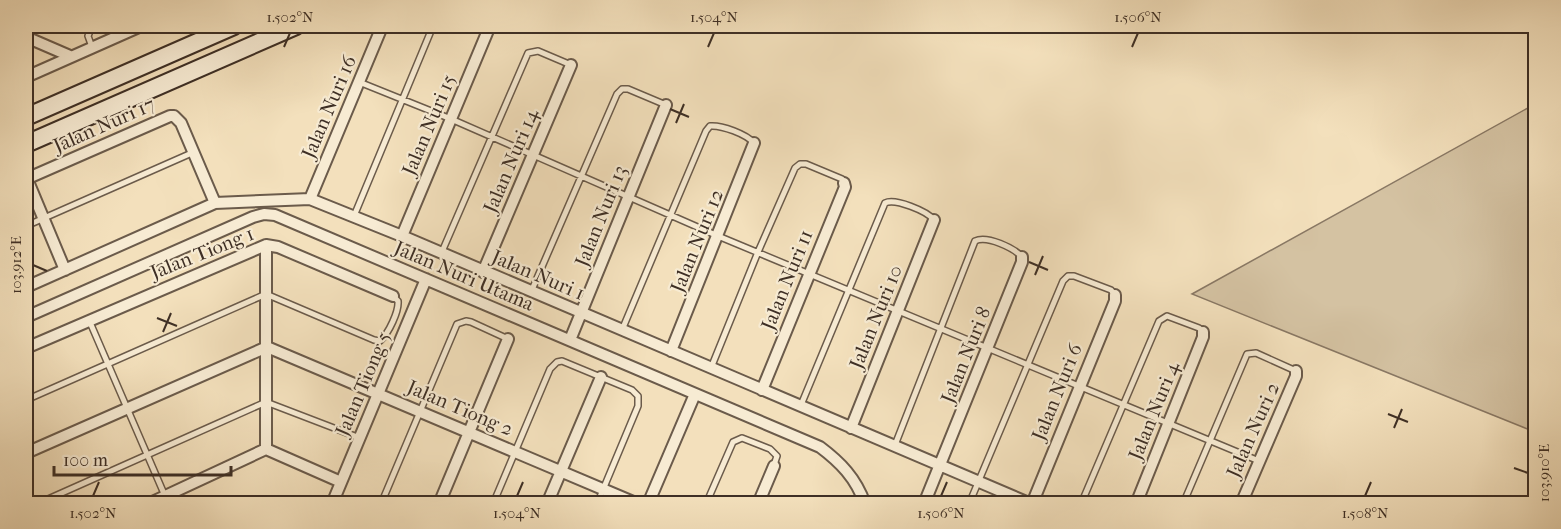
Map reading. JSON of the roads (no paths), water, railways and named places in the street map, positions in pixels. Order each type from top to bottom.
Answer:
[{"type":"main road","points":[[26,117],[234,26]]},
{"type":"main road","points":[[26,144],[296,26]]},
{"type":"street","points":[[30,26],[26,35],[70,56]]},
{"type":"street","points":[[26,77],[141,26]]},
{"type":"street","name":"Jalan Nuri 16","points":[[310,199],[381,27]]},
{"type":"street","name":"Jalan Nuri 15","points":[[402,236],[451,120],[486,27]]},
{"type":"street","name":"Jalan Nuri 14","points":[[483,272],[571,65]]},
{"type":"street","name":"Jalan Nuri 13","points":[[570,340],[666,105]]},
{"type":"street","name":"Jalan Nuri 17","points":[[26,179],[174,116],[181,123],[214,203]]},
{"type":"street","name":"Jalan Nuri 12","points":[[671,351],[754,148],[754,143]]},
{"type":"street","points":[[26,179],[65,270]]},
{"type":"street","name":"Jalan Nuri 11","points":[[762,390],[845,187],[844,183]]},
{"type":"street","name":"Jalan Nuri 1","points":[[26,288],[214,203],[310,199],[1031,504]]},
{"type":"street","name":"Jalan Nuri Utama","points":[[26,317],[253,217],[264,214],[280,217],[820,447],[838,460],[851,476],[865,504]]},
{"type":"street","name":"Jalan Nuri 10","points":[[851,428],[934,219]]},
{"type":"street","points":[[266,245],[266,448]]},
{"type":"street","name":"Jalan Tiong 1","points":[[26,348],[266,245],[278,247],[393,296]]},
{"type":"street","name":"Jalan Nuri 8","points":[[924,504],[988,348],[1022,257]]},
{"type":"street","name":"Jalan Tiong 5","points":[[332,504],[426,279]]},
{"type":"street","name":"Jalan Nuri 6","points":[[1031,504],[1115,295]]},
{"type":"street","name":"Jalan Nuri 4","points":[[1136,504],[1203,337],[1203,332]]},
{"type":"street","points":[[439,504],[508,339]]},
{"type":"street","points":[[26,453],[267,347]]},
{"type":"street","name":"Jalan Tiong 2","points":[[267,347],[638,504]]},
{"type":"street","name":"Jalan Nuri 2","points":[[1241,504],[1296,376],[1296,371]]},
{"type":"street","points":[[547,504],[601,377]]},
{"type":"street","points":[[648,504],[695,394]]},
{"type":"street","points":[[266,448],[341,482]]},
{"type":"street","points":[[148,504],[167,500],[266,448]]},
{"type":"street","points":[[758,504],[774,466]]},
{"type":"lane","points":[[92,26],[88,36],[92,47]]},
{"type":"lane","points":[[354,216],[433,26]]},
{"type":"lane","points":[[441,254],[528,53],[538,51],[571,65]]},
{"type":"lane","points":[[358,82],[718,236],[1259,461]]},
{"type":"lane","points":[[531,292],[619,91],[628,89],[666,105]]},
{"type":"lane","points":[[622,330],[708,128],[717,126],[750,139],[754,143]]},
{"type":"lane","points":[[26,226],[194,152]]},
{"type":"lane","points":[[711,368],[758,252],[797,165],[806,164],[842,179],[844,183]]},
{"type":"lane","points":[[800,406],[885,202],[895,201],[930,214],[934,219]]},
{"type":"lane","points":[[895,446],[975,241],[985,239],[1017,252],[1022,257]]},
{"type":"lane","points":[[969,504],[1065,278],[1074,276],[1111,290],[1115,295]]},
{"type":"lane","points":[[26,400],[266,294],[377,341],[385,336],[398,308],[398,301],[393,296]]},
{"type":"lane","points":[[1081,504],[1161,318],[1171,317],[1199,328],[1203,332]]},
{"type":"lane","points":[[89,320],[167,500]]},
{"type":"lane","points":[[381,504],[457,324],[471,322],[508,339]]},
{"type":"lane","points":[[1183,504],[1247,354],[1256,353],[1296,371]]},
{"type":"lane","points":[[493,504],[553,365],[557,362],[567,362],[632,390],[638,396],[639,401],[597,504]]},
{"type":"lane","points":[[37,504],[266,402],[360,438]]},
{"type":"lane","points":[[706,504],[733,442],[742,438],[770,449],[777,456],[774,466]]}]
